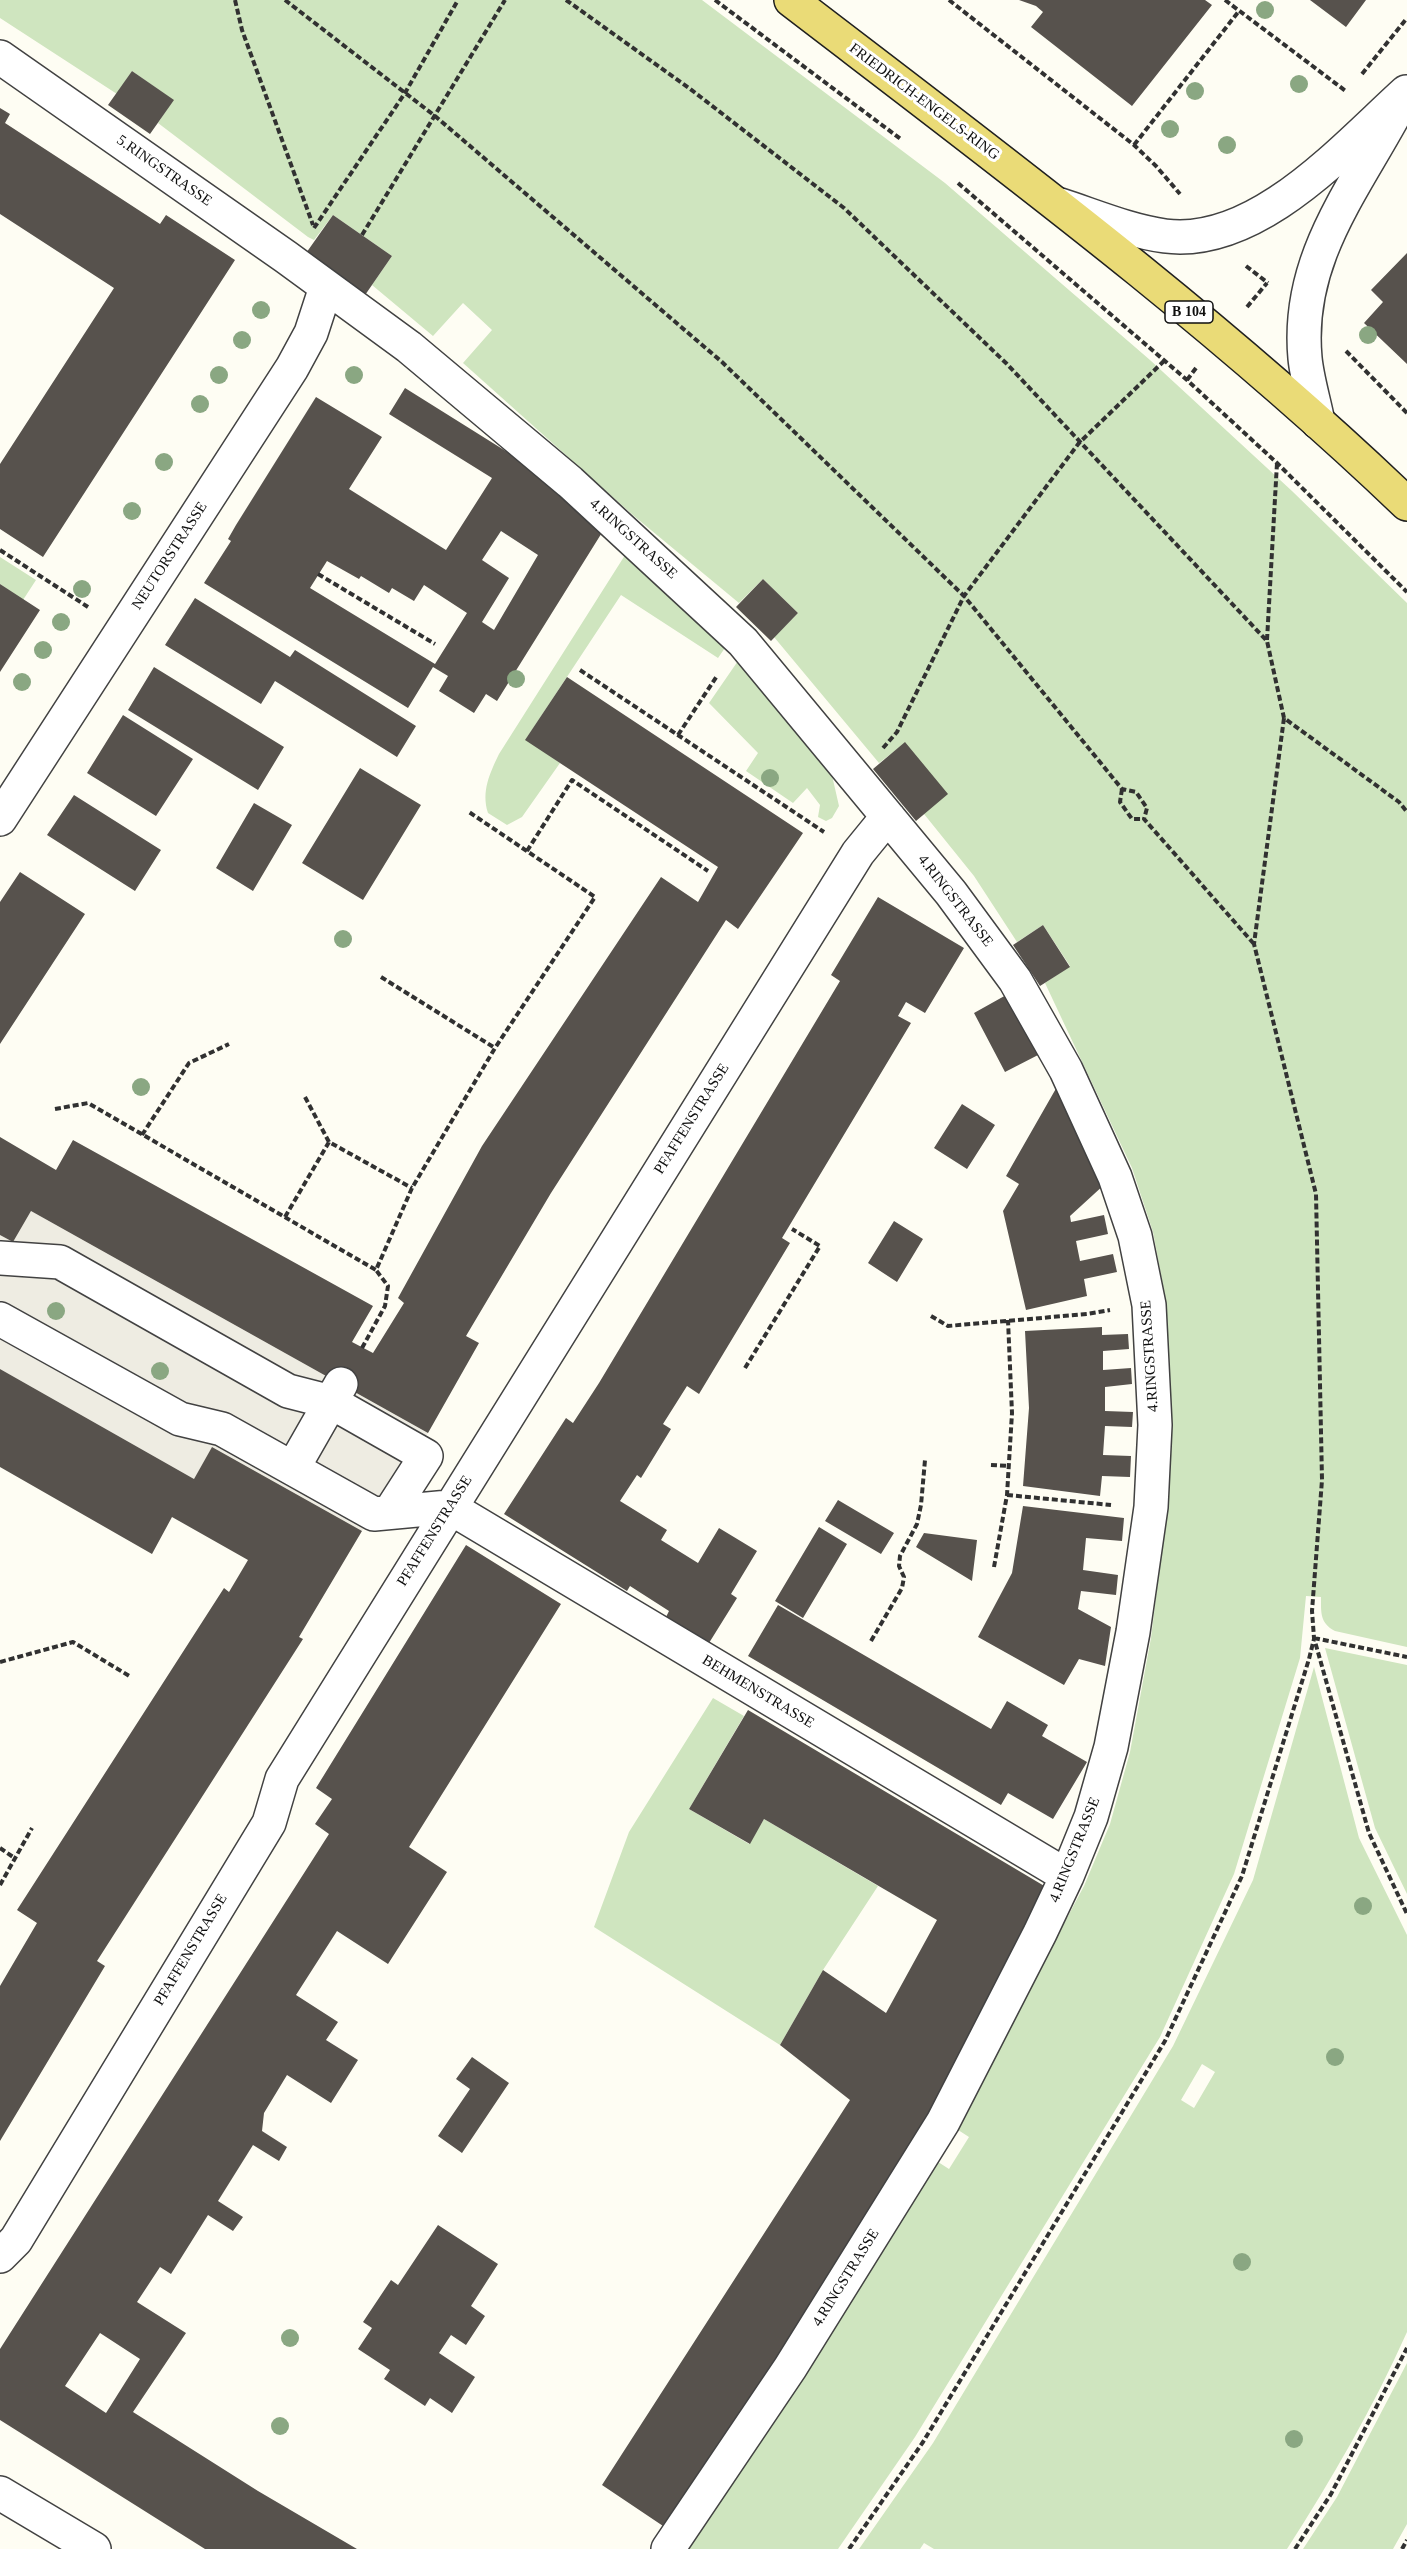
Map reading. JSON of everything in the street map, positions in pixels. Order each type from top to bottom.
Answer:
[{"type":"main road","name":"FRIEDRICH-ENGELS-RING","points":[[791,0],[1057,204],[1229,344],[1407,504]]},
{"type":"street","name":"5.RINGSTRASSE","points":[[0,57],[326,287]]},
{"type":"street","name":"FRIEDRICH-ENGELS-RING","points":[[1057,204],[1137,230],[1167,236],[1195,237],[1213,233],[1253,219],[1295,191],[1406,91]]},
{"type":"street","points":[[1318,422],[1305,359],[1305,315],[1309,284],[1317,257],[1329,230],[1406,91]]},
{"type":"street","name":"NEUTORSTRASSE","points":[[0,819],[292,368],[311,333],[326,287]]},
{"type":"street","name":"4.RINGSTRASSE","points":[[326,287],[409,347],[570,482],[743,642],[951,893],[1015,980],[1066,1070],[1115,1177],[1135,1236],[1149,1305],[1155,1425],[1151,1507],[1133,1632],[1111,1747],[1091,1817],[1068,1876],[981,2049],[924,2154],[790,2368],[668,2549]]},
{"type":"street","name":"PFAFFENSTRASSE","points":[[0,2256],[15,2240],[269,1823],[282,1779],[450,1507],[858,853],[875,831],[890,818]]},
{"type":"street","points":[[0,1258],[60,1262],[288,1391],[336,1393],[426,1456],[390,1512]]},
{"type":"street","points":[[0,1319],[180,1419],[222,1430],[374,1514],[450,1507]]},
{"type":"street","points":[[293,1468],[336,1393]]},
{"type":"street","name":"BEHMENSTRASSE","points":[[450,1507],[1068,1876]]},
{"type":"street","points":[[0,2493],[94,2549]]},
{"type":"path","points":[[236,0],[242,30],[314,228],[405,93],[458,0]]},
{"type":"path","points":[[285,0],[435,117],[722,362],[964,596],[1122,789],[1136,792],[1147,808],[1144,819]]},
{"type":"path","points":[[362,236],[505,0]]},
{"type":"path","points":[[566,0],[689,88],[843,208],[1007,364],[1267,641]]},
{"type":"path","points":[[715,0],[902,141]]},
{"type":"path","points":[[949,0],[1134,145],[1156,166],[1213,233]]},
{"type":"path","points":[[1225,0],[1347,92]]},
{"type":"path","points":[[1134,145],[1239,11]]},
{"type":"path","points":[[1340,99],[1407,18]]},
{"type":"path","points":[[949,176],[1165,360],[1277,463],[1407,592]]},
{"type":"path","points":[[1305,315],[1342,347],[1407,413]]},
{"type":"path","points":[[854,774],[875,758],[897,732],[964,596],[1079,443],[1165,360]]},
{"type":"path","points":[[1277,463],[1267,641],[1284,717],[1254,944],[1316,1194],[1322,1480],[1312,1611],[1314,1638],[1369,1833],[1407,1914]]},
{"type":"path","points":[[0,550],[123,629]]},
{"type":"path","points":[[318,574],[435,644]]},
{"type":"path","points":[[678,735],[731,654],[743,642]]},
{"type":"path","points":[[580,670],[858,853]]},
{"type":"path","points":[[1284,717],[1399,802],[1407,812]]},
{"type":"path","points":[[527,851],[572,780],[708,871]]},
{"type":"path","points":[[1122,789],[1120,802],[1132,819],[1144,819],[1254,944]]},
{"type":"path","points":[[376,1270],[412,1188],[495,1048],[595,897],[469,812]]},
{"type":"path","points":[[381,976],[495,1048]]},
{"type":"path","points":[[142,1135],[189,1063],[230,1044]]},
{"type":"path","points":[[305,1097],[329,1142],[412,1188]]},
{"type":"path","points":[[55,1109],[87,1103],[376,1270],[388,1286],[385,1306],[362,1348]]},
{"type":"path","points":[[285,1217],[329,1142]]},
{"type":"path","points":[[745,1368],[820,1246],[792,1229]]},
{"type":"path","points":[[931,1316],[948,1326],[1087,1314],[1134,1305],[1149,1305]]},
{"type":"path","points":[[994,1567],[1007,1495],[1009,1466],[1012,1413],[1008,1320]]},
{"type":"path","points":[[871,1641],[902,1588],[904,1577],[899,1566],[900,1556],[917,1524],[925,1460]]},
{"type":"path","points":[[991,1465],[1009,1466]]},
{"type":"path","points":[[1007,1495],[1099,1505],[1151,1507]]},
{"type":"path","points":[[1314,1638],[1407,1657]]},
{"type":"path","points":[[849,2549],[923,2442],[1166,2041],[1242,1876],[1314,1638]]},
{"type":"path","points":[[0,1662],[73,1642],[131,1677]]},
{"type":"path","points":[[0,1885],[32,1828]]},
{"type":"path","points":[[0,1848],[16,1859]]},
{"type":"path","points":[[1295,2549],[1331,2494],[1407,2348]]},
{"type":"path","points":[[1402,2549],[1407,2540]]},
{"type":"green space","points":[[0,0],[702,0],[945,183],[1150,360],[1292,491],[1407,603],[1407,1647],[1335,1631],[1324,1621],[1321,1613],[1321,1597],[1306,1596],[1300,1658],[1234,1874],[1160,2037],[915,2437],[838,2549],[685,2549],[935,2160],[949,2169],[969,2137],[955,2128],[1084,1886],[1110,1824],[1130,1752],[1151,1638],[1167,1507],[1170,1424],[1166,1302],[1153,1232],[1132,1168],[1045,983],[1070,966],[1043,925],[1017,942],[974,876],[924,814],[905,743],[879,763],[774,637],[798,613],[763,579],[739,603],[634,516],[463,363],[492,330],[463,303],[433,336],[372,285],[392,256],[333,215],[314,240],[308,237],[158,123],[173,100],[132,71],[117,94],[0,18]]},
{"type":"green space","points":[[627,552],[727,645],[718,658],[621,595],[526,739],[560,763],[522,817],[507,825],[488,813],[486,805],[487,782],[499,754]]},
{"type":"green space","points":[[0,557],[36,580],[23,600],[0,584]]},
{"type":"green space","points":[[740,658],[831,771],[839,806],[832,818],[826,821],[818,817],[820,805],[807,788],[793,803],[746,771],[758,753],[709,703]]},
{"type":"green space","points":[[1325,1648],[1407,1665],[1407,1894],[1375,1828]]},
{"type":"green space","points":[[1314,1667],[1359,1838],[1407,1935],[1407,2332],[1366,2416],[1336,2470],[1287,2549],[934,2549],[924,2543],[920,2549],[859,2549],[933,2443],[1173,2046],[1253,1880]],"holes":[[[1202,2064],[1215,2072],[1194,2108],[1181,2100]]]},
{"type":"green space","points":[[713,1698],[744,1716],[689,1809],[749,1844],[764,1819],[878,1886],[823,1970],[780,2045],[594,1927],[629,1832]]},
{"type":"green space","points":[[1407,2363],[1407,2524],[1393,2549],[1303,2549],[1337,2497]]},
{"type":"shaded area","points":[[31,1211],[428,1433],[362,1531],[212,1447],[194,1479],[0,1369],[0,1235],[13,1242]]},
{"type":"building","points":[[1019,0],[1205,0],[1212,5],[1132,106],[1031,27],[1043,12],[1036,6]]},
{"type":"building","points":[[1310,0],[1366,0],[1346,27]]},
{"type":"building","points":[[132,71],[174,100],[150,134],[108,105]]},
{"type":"building","points":[[0,108],[10,114],[5,123],[160,224],[166,215],[235,260],[43,557],[0,529],[0,464],[114,288],[0,214]]},
{"type":"building","points":[[333,215],[392,256],[363,298],[304,256]]},
{"type":"building","points":[[1407,253],[1407,364],[1364,323],[1383,302],[1371,290]]},
{"type":"building","points":[[405,388],[544,475],[541,480],[603,531],[497,701],[486,694],[474,713],[439,691],[448,676],[433,667],[408,708],[204,583],[231,541],[228,539],[236,525],[316,397],[382,437],[349,489],[446,550],[492,478],[389,414]],"holes":[[[501,531],[538,555],[494,630],[482,622],[509,578],[482,560]],[[327,561],[359,579],[361,576],[389,593],[392,588],[414,601],[424,585],[467,613],[435,664],[310,588]]]},
{"type":"building","points":[[763,579],[798,613],[771,641],[736,607]]},
{"type":"building","points":[[0,584],[40,610],[0,672]]},
{"type":"building","points":[[195,598],[290,657],[295,650],[416,726],[397,757],[275,681],[261,704],[165,645]]},
{"type":"building","points":[[154,667],[284,747],[258,790],[128,710]]},
{"type":"building","points":[[567,677],[803,833],[738,929],[726,920],[551,1193],[466,1336],[479,1343],[428,1433],[31,1211],[13,1242],[0,1235],[0,1137],[56,1170],[73,1140],[373,1306],[352,1342],[373,1353],[404,1303],[398,1298],[482,1146],[661,877],[698,902],[718,867],[525,740]]},
{"type":"building","points":[[123,715],[193,759],[156,816],[87,773]]},
{"type":"building","points":[[905,742],[948,794],[916,821],[873,769]]},
{"type":"building","points":[[360,768],[421,805],[363,900],[302,863]]},
{"type":"building","points":[[74,795],[161,850],[135,891],[47,835]]},
{"type":"building","points":[[254,803],[292,825],[253,891],[216,868]]},
{"type":"building","points":[[20,872],[85,914],[0,1044],[0,902]]},
{"type":"building","points":[[878,897],[964,948],[925,1013],[906,1002],[898,1016],[911,1023],[782,1238],[790,1243],[699,1394],[687,1386],[663,1424],[671,1429],[641,1478],[637,1475],[620,1501],[667,1530],[661,1540],[698,1563],[719,1528],[757,1551],[731,1594],[737,1598],[709,1643],[666,1617],[669,1611],[630,1586],[627,1591],[504,1514],[566,1418],[573,1423],[599,1383],[840,981],[831,975]]},
{"type":"building","points":[[1043,925],[1070,967],[1040,986],[1013,945]]},
{"type":"building","points":[[1008,994],[1040,1054],[1005,1072],[974,1013]]},
{"type":"building","points":[[1058,1085],[1105,1184],[1070,1216],[1071,1222],[1104,1215],[1108,1234],[1076,1241],[1080,1261],[1113,1254],[1117,1272],[1084,1279],[1087,1296],[1026,1310],[1003,1211],[1019,1184],[1006,1176]]},
{"type":"building","points":[[962,1104],[995,1125],[967,1169],[934,1148]]},
{"type":"building","points":[[894,1221],[923,1239],[897,1282],[868,1263]]},
{"type":"building","points":[[1102,1327],[1102,1335],[1128,1334],[1129,1349],[1103,1351],[1103,1370],[1131,1368],[1132,1384],[1105,1387],[1105,1411],[1133,1412],[1132,1427],[1105,1426],[1103,1455],[1131,1456],[1130,1477],[1102,1476],[1100,1496],[1023,1486],[1029,1408],[1025,1331]]},
{"type":"building","points":[[0,1369],[194,1479],[212,1447],[362,1531],[299,1637],[303,1639],[97,1961],[105,1966],[0,2141],[0,1986],[37,1923],[17,1910],[224,1588],[229,1592],[248,1560],[172,1517],[152,1554],[0,1467]]},
{"type":"building","points":[[838,1500],[894,1533],[881,1554],[825,1521]]},
{"type":"building","points":[[1023,1506],[1124,1518],[1122,1541],[1086,1538],[1083,1570],[1118,1575],[1116,1595],[1081,1591],[1078,1609],[1111,1627],[1105,1666],[1079,1659],[1064,1685],[978,1637],[1012,1573]]},
{"type":"building","points":[[819,1527],[847,1544],[803,1618],[775,1601]]},
{"type":"building","points":[[924,1533],[977,1540],[972,1581],[916,1547]]},
{"type":"building","points":[[466,1545],[561,1604],[409,1847],[447,1872],[388,1964],[337,1931],[296,1995],[338,2022],[326,2040],[358,2060],[331,2103],[287,2075],[264,2113],[262,2131],[287,2147],[279,2161],[253,2145],[218,2201],[243,2217],[233,2231],[208,2215],[171,2274],[160,2267],[137,2302],[186,2333],[133,2412],[258,2491],[357,2549],[205,2549],[0,2420],[0,2349],[329,1834],[315,1824],[332,1799],[316,1788]],"holes":[[[100,2333],[140,2359],[106,2413],[65,2386]]]},
{"type":"building","points":[[778,1605],[991,1729],[1007,1701],[1048,1725],[1042,1736],[1087,1762],[1053,1819],[1008,1793],[1001,1805],[748,1656]]},
{"type":"building","points":[[748,1710],[1046,1887],[918,2146],[669,2530],[602,2485],[850,2100],[780,2045],[823,1970],[886,2013],[937,1920],[764,1819],[750,1844],[689,1809]]},
{"type":"building","points":[[472,2057],[509,2083],[462,2153],[438,2136],[470,2089],[456,2079]]},
{"type":"building","points":[[438,2225],[498,2264],[471,2306],[485,2316],[466,2345],[451,2335],[439,2353],[475,2377],[452,2413],[430,2398],[425,2406],[384,2379],[390,2370],[358,2349],[372,2328],[363,2322],[391,2280],[398,2285]]}]
